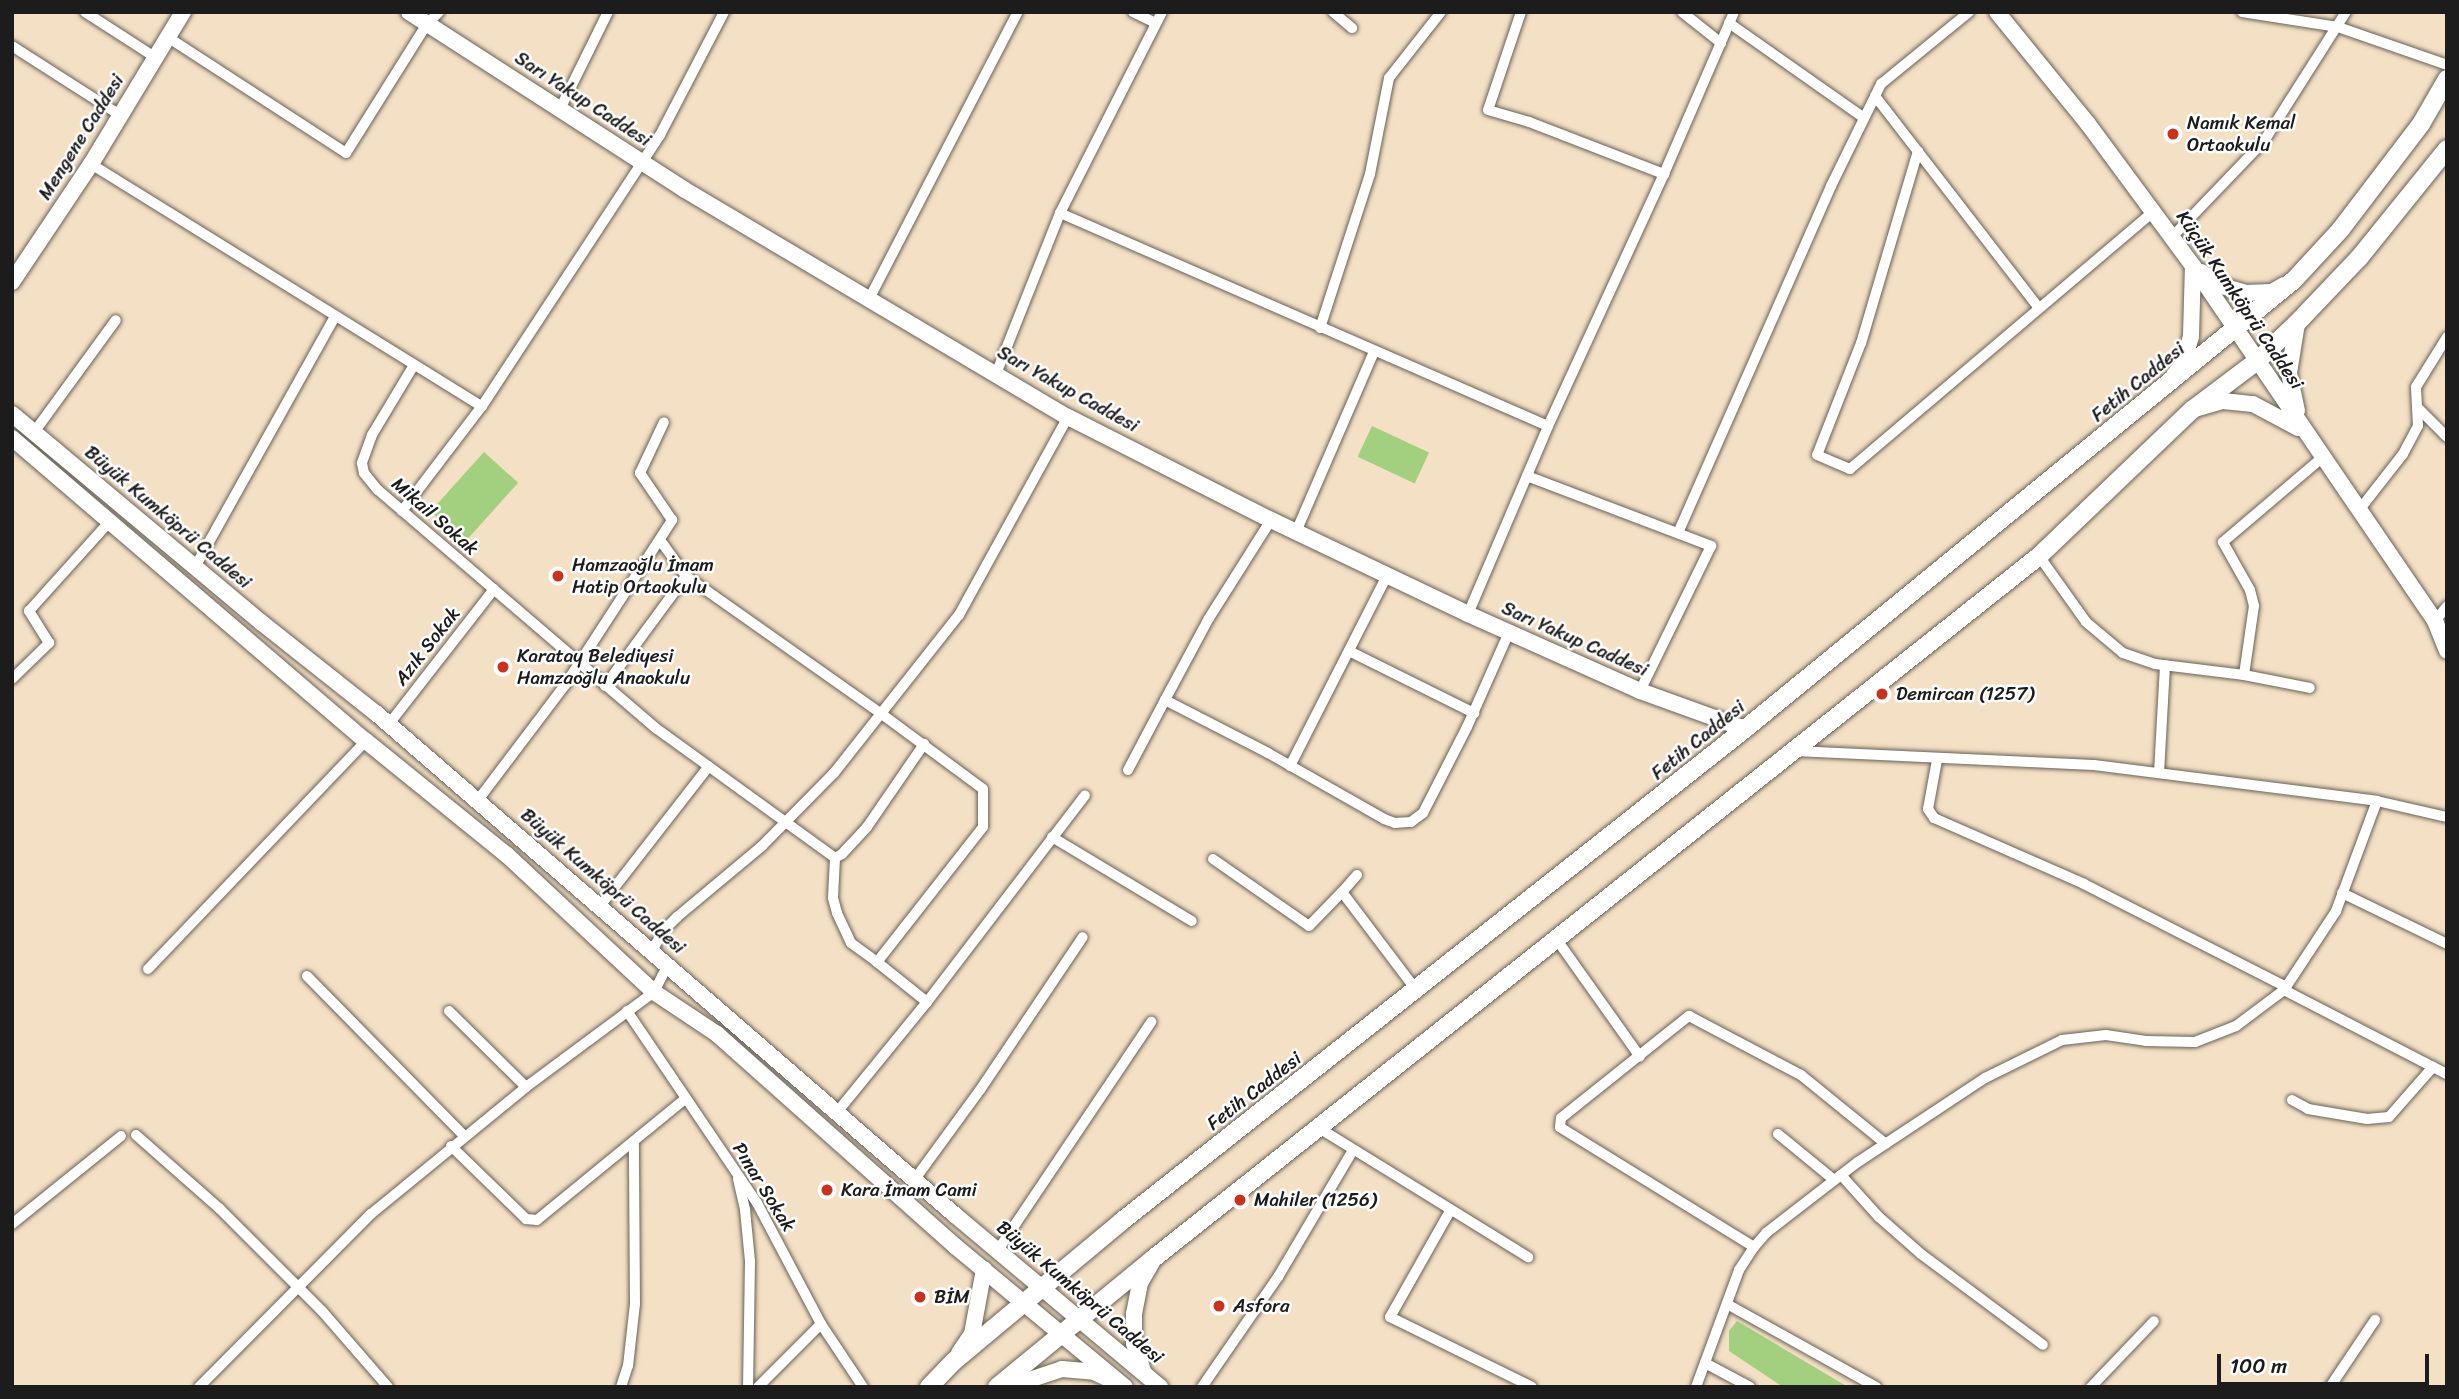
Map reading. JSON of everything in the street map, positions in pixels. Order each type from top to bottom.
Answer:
[{"type":"main road","name":"Fetih Caddesi","points":[[929,1387],[953,1362],[1122,1221],[1745,730],[2294,280],[2357,208],[2421,124],[2447,79]]},
{"type":"main road","points":[[997,1387],[1154,1258],[2039,556],[2192,410],[2257,360],[2297,323],[2359,258],[2447,149]]},
{"type":"street","points":[[85,12],[156,58]]},
{"type":"street","name":"Mengene Caddesi","points":[[12,282],[91,164],[183,12]]},
{"type":"street","name":"Sarı Yakup Caddesi","points":[[409,12],[433,18],[560,109],[642,162],[1068,417],[1271,520],[1468,614],[1640,691],[1745,730]]},
{"type":"street","points":[[560,109],[608,12]]},
{"type":"street","points":[[402,511],[482,406],[660,135],[724,12]]},
{"type":"street","points":[[869,299],[1018,12]]},
{"type":"street","points":[[996,374],[1060,213],[1159,18],[1133,12]]},
{"type":"street","points":[[1333,12],[1352,28]]},
{"type":"street","points":[[1320,328],[1370,174],[1389,78],[1441,12]]},
{"type":"street","points":[[1521,12],[1488,110],[1529,122],[1664,174]]},
{"type":"street","points":[[1682,12],[1721,43]]},
{"type":"street","points":[[1468,614],[1548,426],[1664,174],[1734,12]]},
{"type":"street","points":[[1678,533],[1831,186],[1881,84],[1969,12]]},
{"type":"street","name":"Küçük Kumköprü Caddesi","points":[[1997,12],[2172,236],[2441,626],[2447,651]]},
{"type":"street","points":[[2242,12],[2338,27],[2447,65]]},
{"type":"street","points":[[2172,236],[2264,141],[2346,12]]},
{"type":"street","points":[[169,37],[346,153],[433,18]]},
{"type":"street","points":[[1729,23],[1864,118]]},
{"type":"street","points":[[12,46],[120,115]]},
{"type":"street","points":[[1875,96],[2039,308]]},
{"type":"street","points":[[1917,151],[1861,344],[1816,455],[1850,469],[2154,211]]},
{"type":"street","points":[[91,164],[482,406]]},
{"type":"street","points":[[1060,213],[1548,426]]},
{"type":"street","points":[[2193,266],[2222,286],[2246,293],[2272,292],[2294,280]]},
{"type":"street","points":[[2152,399],[2182,366],[2191,336],[2193,266]]},
{"type":"street","points":[[195,567],[335,317]]},
{"type":"street","points":[[35,432],[116,320]]},
{"type":"street","points":[[2297,323],[2290,373],[2293,402],[2306,433]]},
{"type":"street","points":[[2360,509],[2403,454],[2418,426],[2416,387],[2447,337]]},
{"type":"street","points":[[1296,532],[1374,352]]},
{"type":"street","name":"Mikail Sokak","points":[[414,365],[372,435],[362,463],[364,473],[378,491],[605,686],[835,858]]},
{"type":"street","points":[[2192,410],[2223,401],[2253,404],[2281,416],[2306,433]]},
{"type":"street","points":[[2417,407],[2447,437]]},
{"type":"street","name":"Büyük Kumköprü Caddesi","points":[[12,414],[389,724],[1160,1387]]},
{"type":"street","points":[[652,951],[663,931],[677,916],[711,891],[834,773],[879,712],[959,615],[1068,417]]},
{"type":"street","points":[[478,800],[565,685],[672,520],[640,473],[664,422]]},
{"type":"street","name":"Büyük Kumköprü Caddesi","points":[[12,438],[366,741],[507,855],[654,992],[716,1034],[984,1269],[1124,1387]]},
{"type":"street","points":[[2244,675],[2254,606],[2250,590],[2223,541],[2323,457]]},
{"type":"street","points":[[1527,476],[1711,546],[1640,691]]},
{"type":"street","points":[[12,679],[49,643],[29,611],[111,520]]},
{"type":"street","points":[[1128,769],[1209,618],[1271,520]]},
{"type":"street","points":[[660,540],[685,576],[924,744],[983,789],[983,827],[877,962]]},
{"type":"street","points":[[2039,556],[2086,622],[2123,653],[2165,665],[2244,675],[2310,688]]},
{"type":"street","points":[[605,686],[685,576]]},
{"type":"street","points":[[1290,766],[1387,576]]},
{"type":"street","name":"Azık Sokak","points":[[389,724],[494,589]]},
{"type":"street","points":[[2441,626],[2447,607]]},
{"type":"street","points":[[1165,701],[1384,819],[1395,823],[1411,822],[1423,813],[1474,713],[1509,632]]},
{"type":"street","points":[[1349,651],[1474,713]]},
{"type":"street","points":[[2159,773],[2165,665]]},
{"type":"street","points":[[148,969],[366,741]]},
{"type":"street","points":[[924,744],[867,827],[835,858],[833,898],[837,914],[851,943],[927,1002]]},
{"type":"street","points":[[1795,751],[1937,760],[2094,765],[2376,801],[2447,817]]},
{"type":"street","points":[[1937,760],[1928,809],[1934,817],[2084,884],[2447,1073]]},
{"type":"street","points":[[600,905],[709,766]]},
{"type":"street","points":[[838,1111],[927,1002],[1085,794]]},
{"type":"street","points":[[1696,1387],[1739,1269],[1754,1247],[1766,1233],[1886,1144],[1985,1078],[2062,1040],[2106,1035],[2146,1041],[2195,1042],[2236,1026],[2285,989],[2336,911],[2376,801]]},
{"type":"street","points":[[1052,837],[1192,921]]},
{"type":"street","points":[[1213,859],[1309,926],[1357,875]]},
{"type":"street","points":[[1342,892],[1416,990]]},
{"type":"street","points":[[2342,893],[2447,944]]},
{"type":"street","points":[[915,1179],[980,1090],[1083,937]]},
{"type":"street","points":[[1557,940],[1640,1056]]},
{"type":"street","points":[[199,1387],[370,1214],[526,1087],[654,992],[668,965]]},
{"type":"street","points":[[306,976],[464,1136]]},
{"type":"street","points":[[449,1011],[526,1087]]},
{"type":"street","name":"Pınar Sokak","points":[[627,1011],[766,1219],[821,1324],[863,1387]]},
{"type":"street","points":[[1754,1247],[1560,1126],[1561,1118],[1689,1016],[1801,1075],[1886,1144]]},
{"type":"street","points":[[998,1250],[1151,1022]]},
{"type":"street","points":[[2292,1100],[2308,1109],[2355,1117],[2389,1117],[2433,1067]]},
{"type":"street","points":[[451,1146],[526,1219],[537,1220],[685,1099]]},
{"type":"street","points":[[1319,1128],[1528,1257]]},
{"type":"street","points":[[1778,1133],[1838,1178],[1921,1254],[2043,1345]]},
{"type":"street","points":[[136,1135],[220,1209],[299,1288],[388,1387]]},
{"type":"street","points":[[12,1224],[121,1136]]},
{"type":"street","points":[[621,1387],[628,1366],[635,1304],[634,1140]]},
{"type":"street","points":[[1202,1387],[1279,1277],[1353,1150]]},
{"type":"street","points":[[736,1173],[746,1210],[750,1261],[748,1387]]},
{"type":"street","points":[[1450,1210],[1390,1317],[1532,1387]]},
{"type":"street","points":[[1144,1373],[1134,1343],[1134,1314],[1140,1283],[1154,1258]]},
{"type":"street","points":[[953,1362],[972,1334],[984,1269]]},
{"type":"street","points":[[1727,1304],[1876,1387]]},
{"type":"street","points":[[2330,1387],[2375,1320]]},
{"type":"street","points":[[2091,1387],[2154,1321]]},
{"type":"street","points":[[758,1387],[821,1324]]},
{"type":"street","points":[[1705,1363],[1751,1387]]},
{"type":"street","points":[[1007,1387],[1062,1369],[1094,1372],[1124,1387]]},
{"type":"green space","points":[[1372,426],[1429,453],[1415,483],[1358,457]]},
{"type":"green space","points":[[484,452],[518,483],[465,542],[430,511]]},
{"type":"green space","points":[[1737,1321],[1848,1387],[1783,1387],[1729,1351],[1729,1331]]},
{"type":"place","name":"Namık Kemal Ortaokulu","points":[[2173,134]]},
{"type":"place","name":"Hamzaoğlu İmam Hatip Ortaokulu","points":[[558,576]]},
{"type":"place","name":"Karatay Belediyesi Hamzaoğlu Anaokulu","points":[[503,667]]},
{"type":"place","name":"Demircan (1257)","points":[[1882,694]]},
{"type":"place","name":"Kara İmam Cami","points":[[827,1190]]},
{"type":"place","name":"Mahiler (1256)","points":[[1240,1200]]},
{"type":"place","name":"BİM","points":[[920,1297]]},
{"type":"place","name":"Asfora","points":[[1219,1306]]}]
